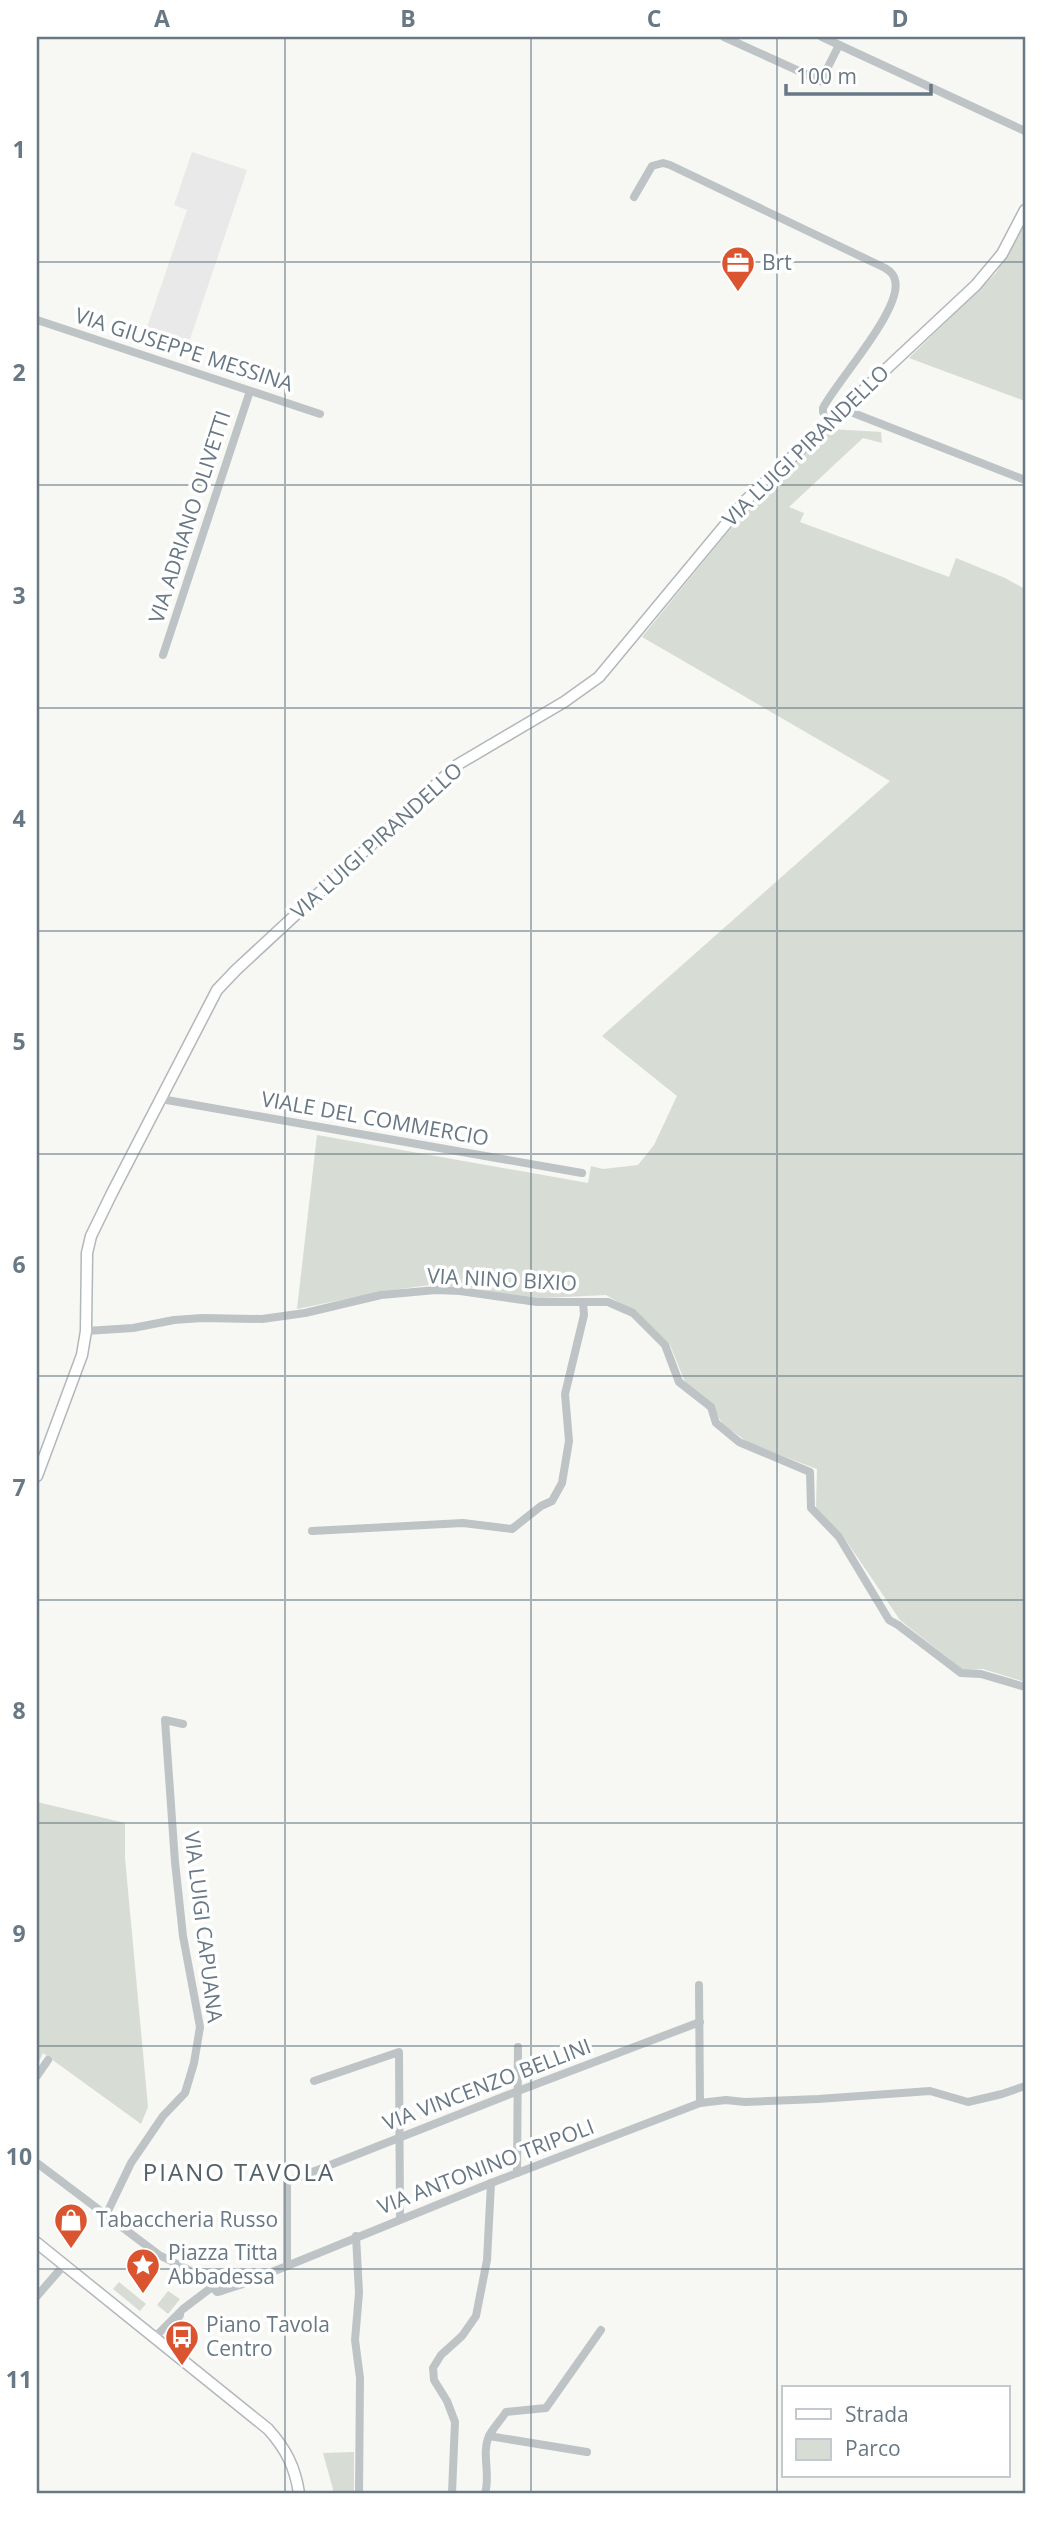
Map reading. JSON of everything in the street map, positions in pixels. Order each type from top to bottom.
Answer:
[{"type":"street","points":[[724,37],[821,81],[839,45]]},
{"type":"street","points":[[822,37],[1025,131]]},
{"type":"street","points":[[634,197],[652,166],[670,165],[885,268],[893,275],[895,295],[877,330],[823,408],[829,422]]},
{"type":"street","name":"VIA LUIGI PIRANDELLO","points":[[37,1476],[75,1376],[86,1331],[87,1253],[91,1236],[217,990],[457,765],[564,702],[599,677],[728,519],[976,285],[1002,254],[1025,210]]},
{"type":"street","name":"VIA GIUSEPPE MESSINA","points":[[37,320],[320,414]]},
{"type":"street","name":"VIA ADRIANO OLIVETTI","points":[[163,655],[250,391]]},
{"type":"street","points":[[843,410],[1025,480]]},
{"type":"street","name":"VIALE DEL COMMERCIO","points":[[161,1099],[582,1173]]},
{"type":"street","name":"VIA NINO BIXIO","points":[[86,1331],[133,1328],[202,1318],[262,1319],[305,1313],[381,1296],[436,1290],[522,1301],[608,1302],[632,1313],[665,1345],[679,1382],[711,1408],[716,1423],[739,1442],[810,1472],[811,1508],[839,1537],[888,1620],[961,1673],[981,1674],[1025,1687]]},
{"type":"street","points":[[312,1531],[463,1523],[512,1529],[541,1506],[552,1501],[562,1483],[569,1441],[565,1394],[584,1315],[583,1302]]},
{"type":"street","name":"VIA LUIGI CAPUANA","points":[[106,2215],[131,2163],[163,2116],[185,2093],[194,2063],[200,2027],[183,1936],[165,1720],[183,1724]]},
{"type":"street","points":[[699,1984],[701,2103]]},
{"type":"street","name":"VIA VINCENZO BELLINI","points":[[287,2264],[287,2182],[699,2022]]},
{"type":"street","points":[[517,2173],[519,2047]]},
{"type":"street","points":[[314,2081],[399,2052],[400,2219]]},
{"type":"street","points":[[37,2076],[48,2060]]},
{"type":"street","name":"VIA ANTONINO TRIPOLI","points":[[217,2286],[257,2277],[491,2183],[701,2103],[818,2099],[930,2091],[968,2102],[1025,2086]]},
{"type":"street","points":[[37,2163],[159,2255],[217,2286],[183,2309],[155,2337]]},
{"type":"street","points":[[452,2493],[455,2421],[434,2380],[433,2368],[441,2355],[468,2329],[476,2316],[487,2260],[491,2183]]},
{"type":"street","points":[[356,2236],[359,2293],[355,2340],[360,2378],[359,2493]]},
{"type":"street","points":[[37,2243],[256,2418],[275,2437],[291,2461],[299,2493]]},
{"type":"street","points":[[37,2296],[65,2265]]},
{"type":"street","points":[[169,2348],[175,2324],[183,2309]]},
{"type":"street","points":[[485,2493],[488,2482],[486,2447],[489,2436],[506,2412],[546,2408],[601,2330]]},
{"type":"street","points":[[489,2436],[587,2452]]},
{"type":"shaded area","points":[[192,152],[247,170],[185,354],[143,339],[187,210],[174,205]]},
{"type":"green space","points":[[1025,224],[1025,401],[909,358],[996,273]]},
{"type":"green space","points":[[830,429],[881,432],[882,443],[863,438],[789,507],[804,513],[800,522],[949,577],[956,558],[1025,589],[1025,1682],[983,1669],[963,1670],[900,1620],[843,1536],[816,1509],[817,1469],[751,1444],[723,1425],[713,1407],[685,1382],[670,1345],[638,1313],[606,1295],[523,1299],[475,1288],[430,1285],[297,1309],[317,1135],[588,1183],[591,1166],[603,1169],[638,1165],[654,1145],[677,1096],[602,1036],[890,781],[642,637],[726,534]]},
{"type":"green space","points":[[37,1802],[125,1823],[125,1858],[148,2107],[141,2124],[43,2053],[37,2066]]},
{"type":"green space","points":[[119,2282],[146,2304],[140,2311],[113,2289]]},
{"type":"green space","points":[[168,2291],[180,2299],[168,2314],[157,2305]]},
{"type":"green space","points":[[354,2452],[354,2493],[334,2493],[323,2453]]},
{"type":"place","name":"Brt","points":[[738,293]]},
{"type":"place","name":"Tabaccheria Russo","points":[[71,2250]]},
{"type":"place","name":"Piazza Titta Abbadessa","points":[[143,2295]]},
{"type":"place","name":"Piano Tavola Centro","points":[[182,2367]]},
{"type":"district","name":"PIANO TAVOLA","points":[[239,2173]]}]
